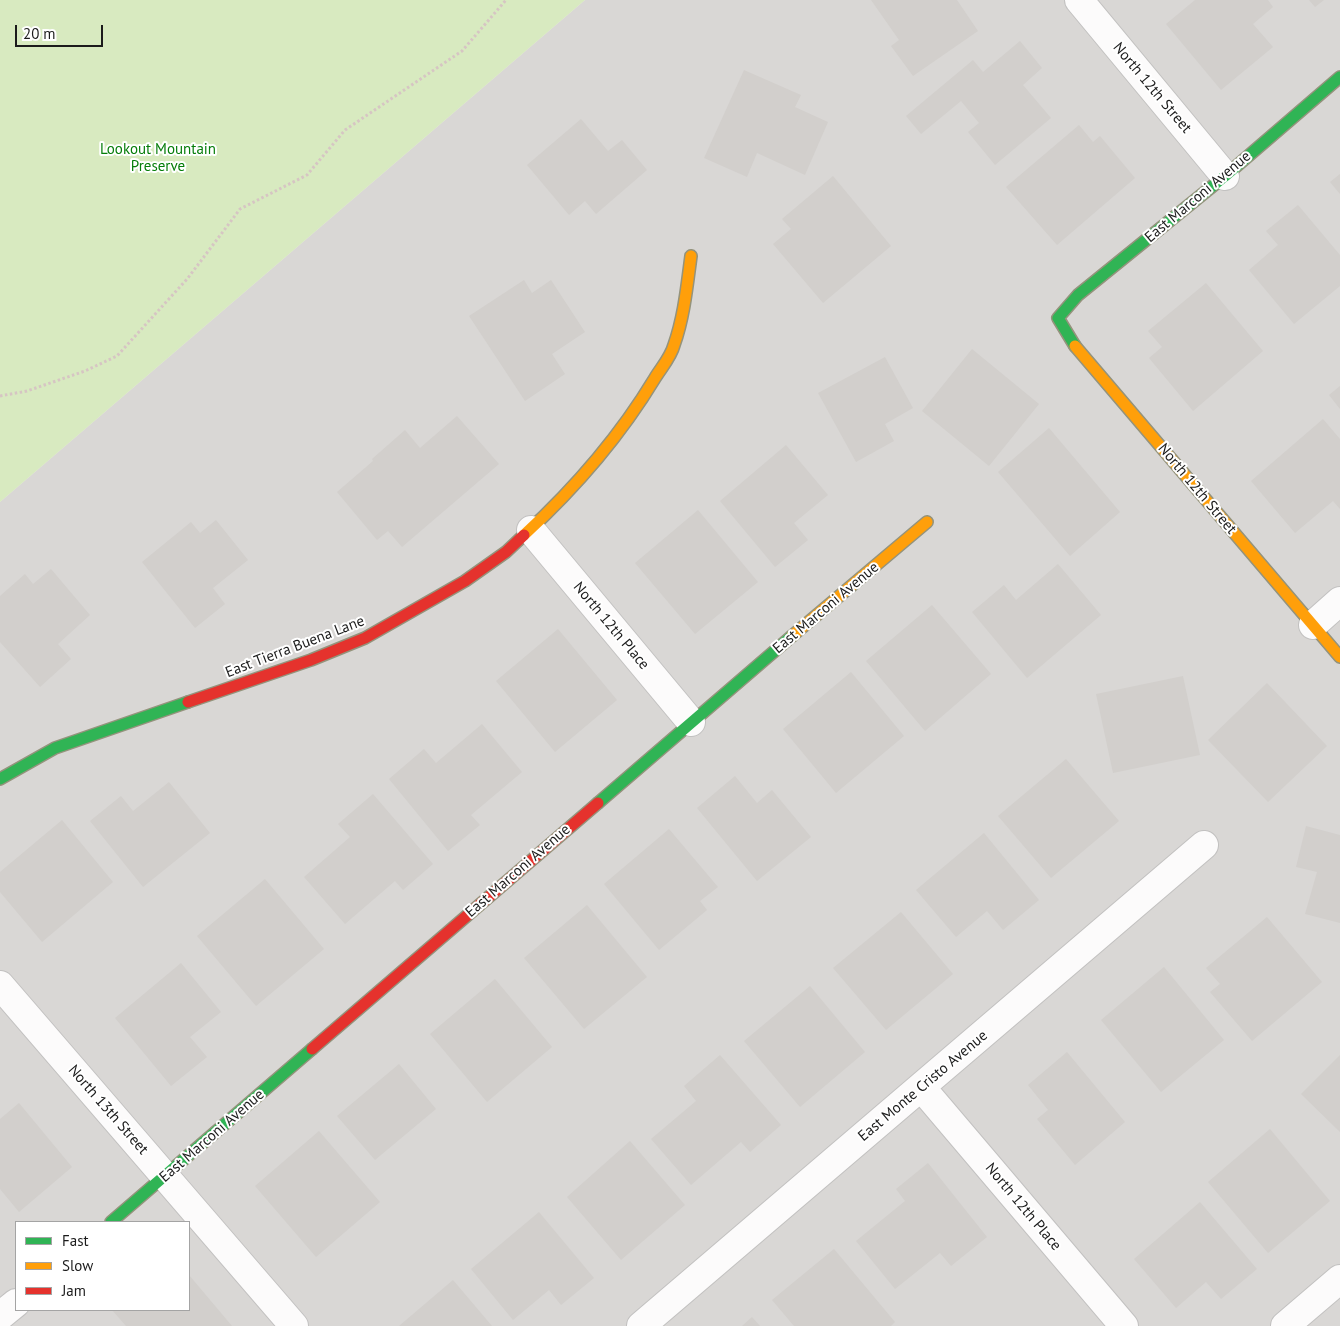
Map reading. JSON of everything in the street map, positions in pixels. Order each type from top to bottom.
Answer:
[{"type":"street","name":"North 12th Street","points":[[1079,0],[1225,176]]},
{"type":"street","name":"East Marconi Avenue","points":[[1058,318],[1078,295],[1225,176],[1340,77]]},
{"type":"street","name":"East Tierra Buena Lane","points":[[0,779],[55,748],[312,660],[365,638],[465,581],[506,552],[556,505],[610,443],[647,392],[674,347],[686,298],[691,256]]},
{"type":"street","name":"North 12th Street","points":[[1058,318],[1070,340],[1340,657]]},
{"type":"street","name":"East Marconi Avenue","points":[[112,1221],[691,722],[927,522]]},
{"type":"street","name":"North 12th Place","points":[[531,530],[691,722]]},
{"type":"street","points":[[1313,625],[1340,601]]},
{"type":"street","name":"East Monte Cristo Avenue","points":[[640,1326],[1204,845]]},
{"type":"street","name":"North 13th Street","points":[[0,985],[294,1326]]},
{"type":"street","name":"North 12th Place","points":[[921,1087],[1124,1326]]},
{"type":"street","points":[[1285,1326],[1340,1279]]},
{"type":"street","points":[[0,1316],[15,1304]]},
{"type":"path","points":[[0,396],[27,390],[86,371],[117,356],[188,278],[240,209],[307,174],[345,130],[462,51],[506,0]]},
{"type":"shaded area","points":[[585,0],[1340,0],[1340,1326],[0,1326],[0,502]]},
{"type":"green space","name":"Lookout Mountain Preserve","points":[[0,0],[585,0],[0,502]]},
{"type":"building","points":[[871,0],[957,0],[978,31],[913,76],[891,46],[899,40]]},
{"type":"building","points":[[1195,0],[1268,0],[1273,7],[1253,24],[1273,47],[1221,90],[1166,24]]},
{"type":"building","points":[[1309,0],[1324,0],[1315,7]]},
{"type":"building","points":[[1020,41],[1042,68],[1023,85],[1051,118],[995,165],[968,132],[979,123],[961,101],[921,134],[906,116],[973,60],[983,72]]},
{"type":"building","points":[[744,70],[801,95],[795,107],[828,122],[805,175],[757,153],[747,177],[704,158]]},
{"type":"building","points":[[581,119],[608,151],[622,140],[647,170],[596,214],[585,201],[569,215],[527,165]]},
{"type":"building","points":[[1079,125],[1093,142],[1100,136],[1135,178],[1057,245],[1006,187]]},
{"type":"building","points":[[1340,174],[1340,194],[1330,182]]},
{"type":"building","points":[[833,176],[891,246],[823,303],[773,244],[791,229],[782,219]]},
{"type":"building","points":[[1298,205],[1340,255],[1340,286],[1294,324],[1249,270],[1278,245],[1266,231]]},
{"type":"building","points":[[524,280],[532,293],[551,280],[585,332],[552,354],[565,374],[525,401],[469,316]]},
{"type":"building","points":[[1206,283],[1263,351],[1193,411],[1149,358],[1162,347],[1148,331]]},
{"type":"building","points":[[972,349],[1039,404],[989,466],[922,411]]},
{"type":"building","points":[[885,357],[913,408],[885,424],[894,441],[856,462],[818,393]]},
{"type":"building","points":[[1340,386],[1340,409],[1329,395]]},
{"type":"building","points":[[457,416],[499,464],[402,547],[388,531],[377,540],[337,492],[405,430],[420,448]]},
{"type":"building","points":[[1323,419],[1340,439],[1340,509],[1333,501],[1295,533],[1251,481]]},
{"type":"building","points":[[1049,428],[1120,512],[1070,556],[998,472]]},
{"type":"building","points":[[786,445],[828,495],[794,523],[808,540],[775,567],[720,501]]},
{"type":"building","points":[[698,510],[758,582],[695,634],[635,563]]},
{"type":"building","points":[[216,520],[248,560],[213,588],[225,604],[195,628],[142,562],[191,522],[200,533]]},
{"type":"building","points":[[1058,564],[1101,615],[1027,678],[972,612],[1004,585],[1016,600]]},
{"type":"building","points":[[51,569],[90,615],[58,644],[71,659],[40,687],[0,642],[0,596],[25,574],[33,584]]},
{"type":"building","points":[[932,605],[991,674],[925,731],[866,661]]},
{"type":"building","points":[[558,629],[617,700],[555,752],[496,681]]},
{"type":"building","points":[[851,672],[904,736],[836,793],[783,729]]},
{"type":"building","points":[[1183,676],[1200,755],[1113,773],[1096,694]]},
{"type":"building","points":[[1267,683],[1327,746],[1268,802],[1208,740]]},
{"type":"building","points":[[482,724],[522,772],[471,815],[480,825],[448,851],[389,779],[424,749],[436,763]]},
{"type":"building","points":[[1066,759],[1119,821],[1051,878],[998,816]]},
{"type":"building","points":[[735,776],[757,803],[772,790],[811,837],[757,881],[697,808]]},
{"type":"building","points":[[169,782],[210,833],[143,887],[90,821],[121,796],[133,811]]},
{"type":"building","points":[[373,794],[433,864],[403,890],[395,881],[345,924],[304,877],[350,837],[338,824]]},
{"type":"building","points":[[62,820],[113,882],[42,942],[0,892],[0,872]]},
{"type":"building","points":[[1306,826],[1340,835],[1340,923],[1305,914],[1317,872],[1296,867]]},
{"type":"building","points":[[669,829],[718,887],[700,901],[707,910],[659,950],[604,884]]},
{"type":"building","points":[[984,833],[1039,900],[1003,930],[987,911],[956,937],[916,890]]},
{"type":"building","points":[[265,879],[324,949],[256,1006],[197,936]]},
{"type":"building","points":[[587,905],[647,977],[584,1029],[524,958]]},
{"type":"building","points":[[901,912],[953,974],[886,1030],[833,968]]},
{"type":"building","points":[[1267,917],[1322,982],[1252,1041],[1210,992],[1220,984],[1206,968]]},
{"type":"building","points":[[181,963],[221,1012],[190,1037],[207,1057],[171,1086],[115,1018]]},
{"type":"building","points":[[1164,967],[1224,1040],[1161,1092],[1101,1020]]},
{"type":"building","points":[[495,979],[552,1047],[487,1102],[430,1034]]},
{"type":"building","points":[[810,986],[865,1052],[800,1107],[744,1041]]},
{"type":"building","points":[[1067,1052],[1125,1122],[1075,1165],[1037,1119],[1048,1110],[1028,1085]]},
{"type":"building","points":[[720,1055],[781,1125],[750,1152],[741,1142],[691,1185],[651,1139],[696,1101],[684,1086]]},
{"type":"building","points":[[1340,1055],[1340,1132],[1301,1094]]},
{"type":"building","points":[[399,1064],[436,1109],[375,1160],[337,1116]]},
{"type":"building","points":[[19,1103],[72,1167],[19,1212],[0,1189],[0,1119]]},
{"type":"building","points":[[1270,1129],[1330,1201],[1268,1253],[1208,1182]]},
{"type":"building","points":[[319,1131],[380,1202],[316,1257],[255,1186]]},
{"type":"building","points":[[630,1141],[685,1205],[621,1260],[567,1197]]},
{"type":"building","points":[[928,1163],[987,1237],[951,1266],[940,1253],[895,1289],[856,1241],[905,1201],[896,1189]]},
{"type":"building","points":[[1200,1202],[1257,1269],[1221,1299],[1206,1282],[1176,1308],[1134,1259]]},
{"type":"building","points":[[539,1212],[594,1278],[561,1305],[549,1290],[513,1320],[471,1269]]},
{"type":"building","points":[[834,1249],[895,1322],[891,1326],[794,1326],[772,1300]]},
{"type":"building","points":[[190,1276],[232,1326],[126,1326],[113,1311],[190,1311]]},
{"type":"building","points":[[453,1280],[492,1326],[399,1326]]},
{"type":"building","points":[[752,1317],[760,1326],[742,1326]]},
{"type":"traffic: fast","points":[[1075,346],[1058,318],[1078,295],[1225,176],[1340,77]]},
{"type":"traffic: fast","points":[[598,803],[792,636]]},
{"type":"traffic: fast","points":[[0,779],[55,748],[188,702]]},
{"type":"traffic: fast","points":[[112,1221],[312,1049]]},
{"type":"traffic: slow","points":[[524,535],[561,499],[595,461],[627,421],[668,358],[673,349],[680,324],[691,256]]},
{"type":"traffic: slow","points":[[1075,346],[1340,657]]},
{"type":"traffic: slow","points":[[792,636],[927,522]]},
{"type":"traffic: jam","points":[[188,702],[311,660],[365,638],[465,581],[506,552],[524,535]]},
{"type":"traffic: jam","points":[[312,1049],[598,803]]}]
